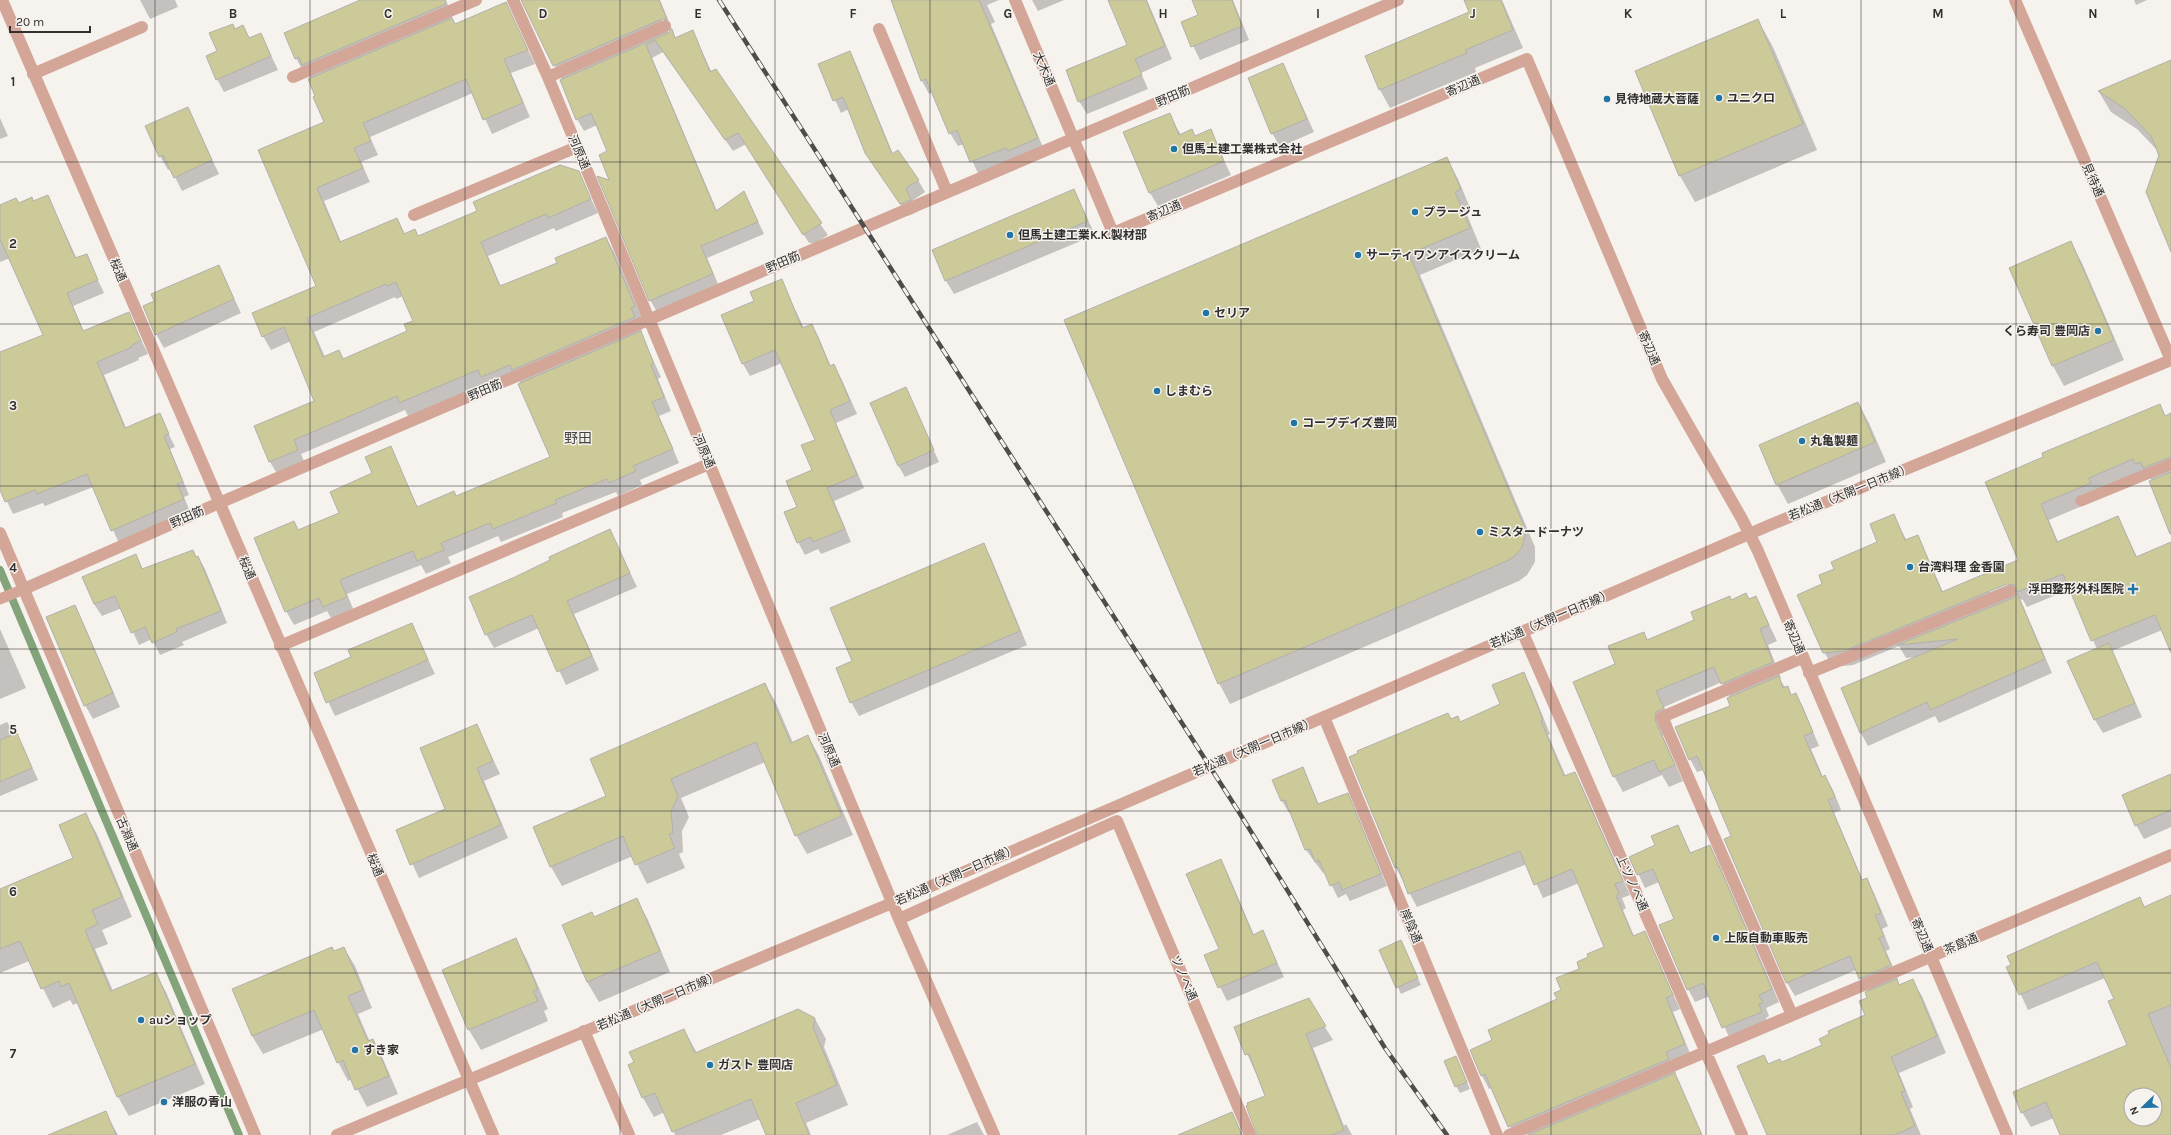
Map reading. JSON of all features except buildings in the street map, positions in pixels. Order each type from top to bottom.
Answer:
[{"type":"street","name":"桜通","points":[[2,0],[280,646],[493,1135]]},
{"type":"street","points":[[293,77],[476,0]]},
{"type":"street","name":"河原通","points":[[513,0],[548,77],[892,903],[994,1135]]},
{"type":"street","name":"大木通","points":[[1015,0],[1074,138]]},
{"type":"street","name":"野田筋","points":[[24,589],[219,503],[1398,0]]},
{"type":"street","name":"見待通","points":[[2015,0],[2171,360]]},
{"type":"street","points":[[548,77],[665,26]]},
{"type":"street","points":[[33,74],[142,27]]},
{"type":"street","points":[[879,29],[947,192]]},
{"type":"street","name":"寄辺通","points":[[1074,138],[1113,233],[1527,59],[1662,379],[1750,534],[2007,1135]]},
{"type":"street","points":[[414,215],[577,147]]},
{"type":"street","name":"若松通（大開一日市線）","points":[[337,1135],[892,903],[1750,534],[2171,360]]},
{"type":"street","points":[[280,646],[709,464]]},
{"type":"street","name":"古淵通","points":[[0,533],[255,1135]]},
{"type":"street","points":[[1809,674],[2010,591]]},
{"type":"street","name":"上ツノベ通","points":[[1522,631],[1742,1135]]},
{"type":"street","points":[[1792,1015],[1662,717],[1802,658]]},
{"type":"street","name":"岸陰通","points":[[1324,718],[1497,1135]]},
{"type":"street","name":"ツノベ通","points":[[899,919],[1117,821],[1250,1135]]},
{"type":"street","name":"茶島通","points":[[1706,1052],[2171,855]]},
{"type":"street","points":[[584,1032],[629,1135]]},
{"type":"street","points":[[1509,1135],[1706,1052]]},
{"type":"lane","points":[[2081,501],[2171,464]]},
{"type":"lane","points":[[0,599],[24,589]]},
{"type":"waterway","points":[[0,570],[239,1135]]},
{"type":"railway","points":[[719,0],[1237,809],[1385,1048],[1447,1135]]},
{"type":"place","name":"ユニクロ","points":[[1719,98]]},
{"type":"place","name":"見待地蔵大菩薩","points":[[1607,99]]},
{"type":"place","name":"但馬土建工業株式会社","points":[[1174,149]]},
{"type":"place","name":"プラージュ","points":[[1415,212]]},
{"type":"place","name":"但馬土建工業K.K.製材部","points":[[1010,235]]},
{"type":"place","name":"サーティワンアイスクリーム","points":[[1358,255]]},
{"type":"place","name":"セリア","points":[[1206,313]]},
{"type":"place","name":"くら寿司 豊岡店","points":[[2098,331]]},
{"type":"place","name":"しまむら","points":[[1157,391]]},
{"type":"place","name":"コープデイズ豊岡","points":[[1294,423]]},
{"type":"place","name":"丸亀製麺","points":[[1802,441]]},
{"type":"place","name":"ミスタードーナツ","points":[[1480,532]]},
{"type":"place","name":"台湾料理 金香園","points":[[1910,567]]},
{"type":"place","name":"浮田整形外科医院","points":[[2133,589]]},
{"type":"place","name":"上阪自動車販売","points":[[1716,938]]},
{"type":"place","name":"auショップ","points":[[141,1020]]},
{"type":"place","name":"すき家","points":[[355,1050]]},
{"type":"place","name":"ガスト 豊岡店","points":[[710,1065]]},
{"type":"place","name":"洋服の青山","points":[[164,1102]]},
{"type":"district","name":"野田","points":[[578,438]]}]
